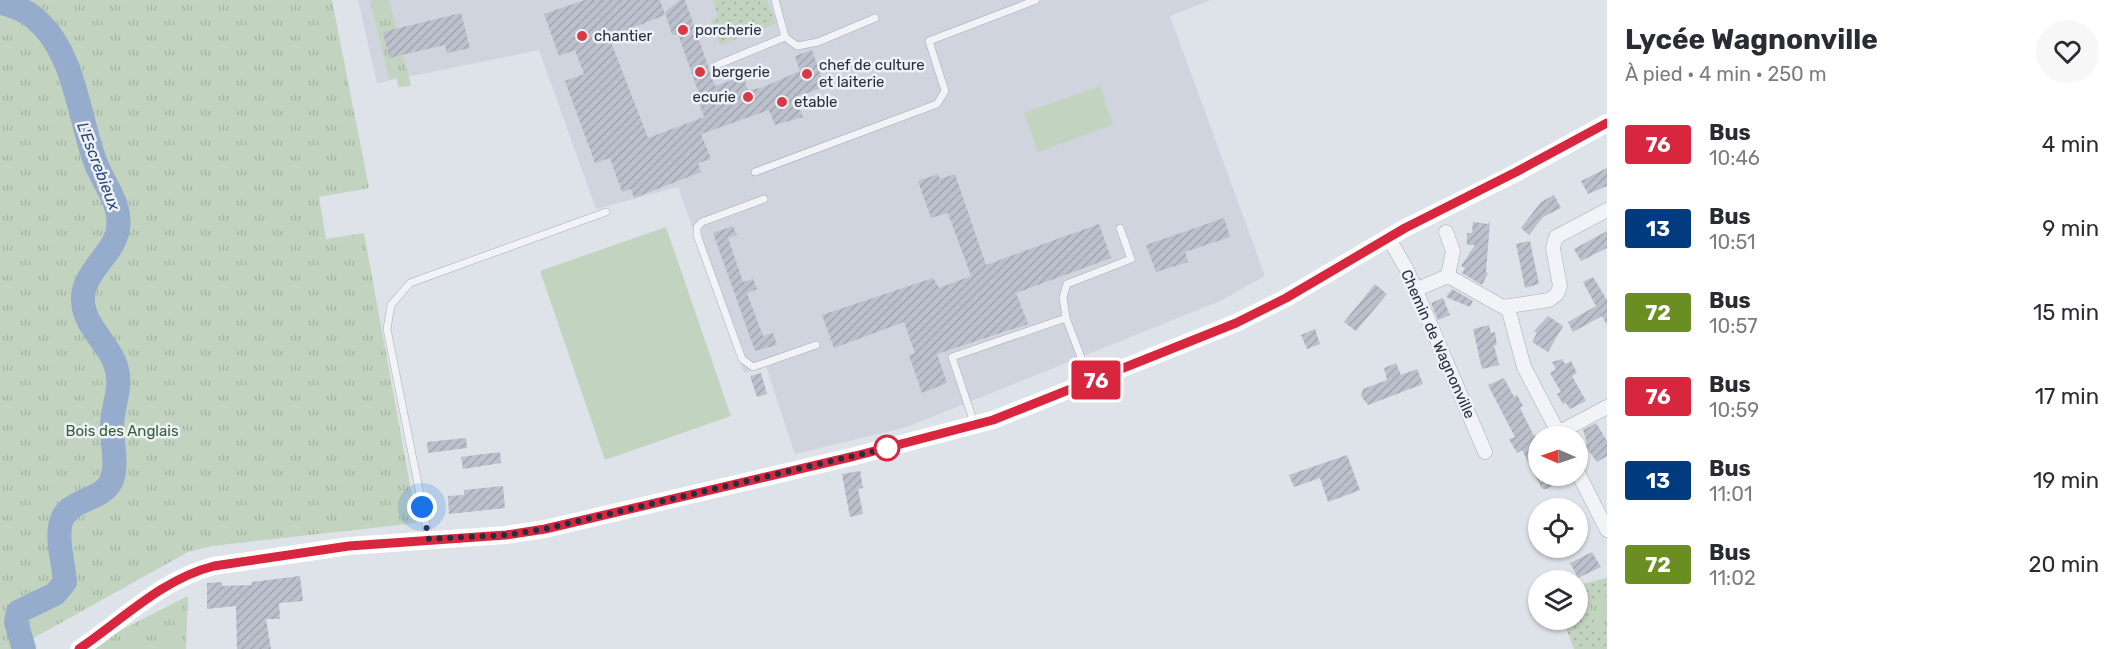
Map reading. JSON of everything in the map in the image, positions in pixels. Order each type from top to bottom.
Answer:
[{"type":"street","points":[[79,649],[160,591],[204,568],[349,546],[506,535],[545,529],[974,426],[1236,323],[1286,298],[1388,237],[1525,168],[1607,123]]},
{"type":"street","points":[[1448,276],[1496,304],[1508,308],[1549,300],[1557,294],[1560,286],[1553,248],[1556,237],[1607,210]]},
{"type":"street","points":[[1446,232],[1453,251],[1448,276]]},
{"type":"street","name":"Chemin de Wagnonville","points":[[1388,237],[1416,290],[1485,452]]},
{"type":"street","points":[[1416,290],[1448,276]]},
{"type":"street","points":[[1508,308],[1524,367],[1554,426]]},
{"type":"street","points":[[1574,426],[1607,407]]},
{"type":"street","points":[[1585,486],[1607,530]]},
{"type":"lane","points":[[775,0],[784,37],[797,46],[818,42],[875,18]]},
{"type":"lane","points":[[755,172],[937,104],[945,90],[928,41],[1036,0]]},
{"type":"lane","points":[[717,65],[784,37]]},
{"type":"lane","points":[[764,199],[702,222],[697,227],[697,235],[747,365],[753,367],[816,345]]},
{"type":"lane","points":[[429,539],[387,329],[391,305],[410,284],[606,212]]},
{"type":"lane","points":[[1090,382],[1066,318],[1063,297],[1067,284],[1131,259],[1120,228]]},
{"type":"lane","points":[[974,426],[952,357],[1066,318]]},
{"type":"shaded area","points":[[358,0],[1211,0],[1170,16],[1265,276],[1220,301],[907,427],[795,454],[766,366],[744,373],[678,187],[596,209],[539,50],[377,83]]},
{"type":"green space","name":"Bois des Anglais","points":[[0,0],[332,0],[369,188],[319,197],[326,239],[364,233],[417,523],[212,546],[188,552],[37,636],[21,649],[0,649]]},
{"type":"green space","points":[[370,0],[389,0],[411,86],[398,87],[397,78],[389,79]]},
{"type":"green space","points":[[713,0],[767,0],[776,24],[720,45],[711,20],[718,17]]},
{"type":"green space","points":[[1100,86],[1113,125],[1038,152],[1024,113]]},
{"type":"green space","points":[[666,227],[731,416],[605,460],[540,271]]},
{"type":"green space","points":[[1607,578],[1607,649],[1574,649],[1567,630],[1588,630],[1588,583]]},
{"type":"green space","points":[[188,596],[186,649],[84,649]]},
{"type":"green space","points":[[1607,596],[1607,630],[1597,632],[1589,600]]},
{"type":"building","points":[[585,0],[660,0],[665,15],[609,37],[648,138],[704,117],[695,92],[698,91],[678,34],[672,35],[665,12],[680,0],[685,0],[715,86],[743,76],[748,90],[761,88],[800,71],[795,56],[812,50],[825,87],[795,97],[803,117],[775,125],[769,110],[701,134],[711,159],[698,163],[701,172],[634,198],[631,189],[622,192],[610,158],[595,163],[565,81],[584,74],[575,50],[559,56],[544,14]]},
{"type":"building","points":[[461,13],[470,48],[447,53],[445,45],[389,58],[383,32]]},
{"type":"building","points":[[1607,168],[1607,186],[1588,194],[1581,181]]},
{"type":"building","points":[[938,174],[940,179],[955,174],[986,265],[1099,224],[1111,258],[1016,293],[1028,324],[937,354],[947,383],[922,393],[909,355],[915,353],[904,322],[834,348],[822,315],[933,278],[939,288],[971,276],[948,213],[931,218],[918,181]]},
{"type":"building","points":[[1554,195],[1561,208],[1543,217],[1529,235],[1521,228],[1541,202]]},
{"type":"building","points":[[1224,218],[1230,237],[1185,252],[1188,262],[1156,272],[1146,245]]},
{"type":"building","points":[[1490,221],[1486,272],[1488,273],[1482,285],[1462,273],[1465,268],[1461,266],[1475,245],[1467,245],[1467,233],[1472,233],[1473,222],[1488,224]]},
{"type":"building","points":[[733,226],[737,235],[728,238],[743,282],[753,279],[757,289],[747,293],[763,336],[773,333],[777,345],[755,351],[713,233]]},
{"type":"building","points":[[1607,231],[1607,248],[1581,261],[1574,249]]},
{"type":"building","points":[[1530,241],[1539,284],[1525,288],[1516,244]]},
{"type":"building","points":[[1593,277],[1607,300],[1607,325],[1602,316],[1573,332],[1568,322],[1596,306],[1583,282]]},
{"type":"building","points":[[1375,284],[1387,294],[1356,331],[1344,322]]},
{"type":"building","points":[[1452,289],[1473,301],[1470,307],[1446,297]]},
{"type":"building","points":[[1443,298],[1450,315],[1438,320],[1431,303]]},
{"type":"building","points":[[1548,316],[1563,326],[1548,352],[1532,342],[1537,333],[1534,331]]},
{"type":"building","points":[[1489,325],[1491,333],[1495,332],[1497,345],[1494,345],[1499,365],[1482,369],[1473,329]]},
{"type":"building","points":[[1315,329],[1320,344],[1307,349],[1301,335]]},
{"type":"building","points":[[1562,359],[1565,364],[1571,361],[1577,373],[1572,376],[1586,401],[1570,409],[1566,403],[1563,404],[1557,394],[1561,392],[1550,373],[1556,369],[1552,362]]},
{"type":"building","points":[[1396,363],[1401,375],[1417,369],[1423,384],[1368,405],[1361,396],[1363,389],[1387,380],[1384,368]]},
{"type":"building","points":[[761,373],[767,394],[757,397],[750,376]]},
{"type":"building","points":[[1504,378],[1514,397],[1517,395],[1523,406],[1520,408],[1529,426],[1528,462],[1522,450],[1517,453],[1509,439],[1515,437],[1488,385]]},
{"type":"building","points":[[1596,423],[1607,441],[1607,456],[1597,462],[1588,450],[1588,427]]},
{"type":"building","points":[[466,438],[467,448],[428,453],[427,442]]},
{"type":"building","points":[[500,452],[501,463],[463,469],[461,457]]},
{"type":"building","points":[[1347,455],[1360,490],[1328,502],[1320,478],[1294,487],[1289,475]]},
{"type":"building","points":[[860,471],[863,488],[858,489],[863,514],[850,517],[842,474]]},
{"type":"building","points":[[503,486],[505,508],[449,514],[448,496],[464,495],[464,490]]},
{"type":"building","points":[[1540,486],[1552,486],[1547,489],[1542,489]]},
{"type":"building","points":[[1592,552],[1601,567],[1588,573],[1588,570],[1574,570],[1570,563],[1580,558],[1588,558],[1588,554]]},
{"type":"building","points":[[300,576],[303,601],[279,603],[280,619],[266,619],[271,649],[237,649],[236,606],[207,609],[207,583],[222,582],[222,586],[252,585],[252,582]]},
{"type":"waterway","name":"L'Escrebieux","points":[[0,2],[29,14],[47,31],[58,47],[67,65],[95,161],[115,202],[118,220],[115,238],[87,282],[83,301],[87,318],[110,353],[117,370],[118,386],[112,427],[113,477],[104,490],[73,507],[62,519],[59,534],[65,582],[55,594],[18,612],[16,622],[24,649]]},
{"type":"bus line","name":"76","points":[[79,649],[171,583],[193,572],[214,566],[349,546],[506,535],[545,529],[943,435],[983,423],[1236,323],[1325,276],[1388,237],[1550,155],[1607,123]]},
{"type":"place","name":"porcherie","points":[[683,30]]},
{"type":"place","name":"chantier","points":[[582,36]]},
{"type":"place","name":"bergerie","points":[[700,72]]},
{"type":"place","name":"chef de culture et laiterie","points":[[807,74]]},
{"type":"place","name":"ecurie","points":[[748,97]]},
{"type":"place","name":"etable","points":[[782,102]]},
{"type":"route","points":[[422,507],[429,539],[518,533],[545,529],[639,505],[748,482],[889,447],[887,448]]}]
